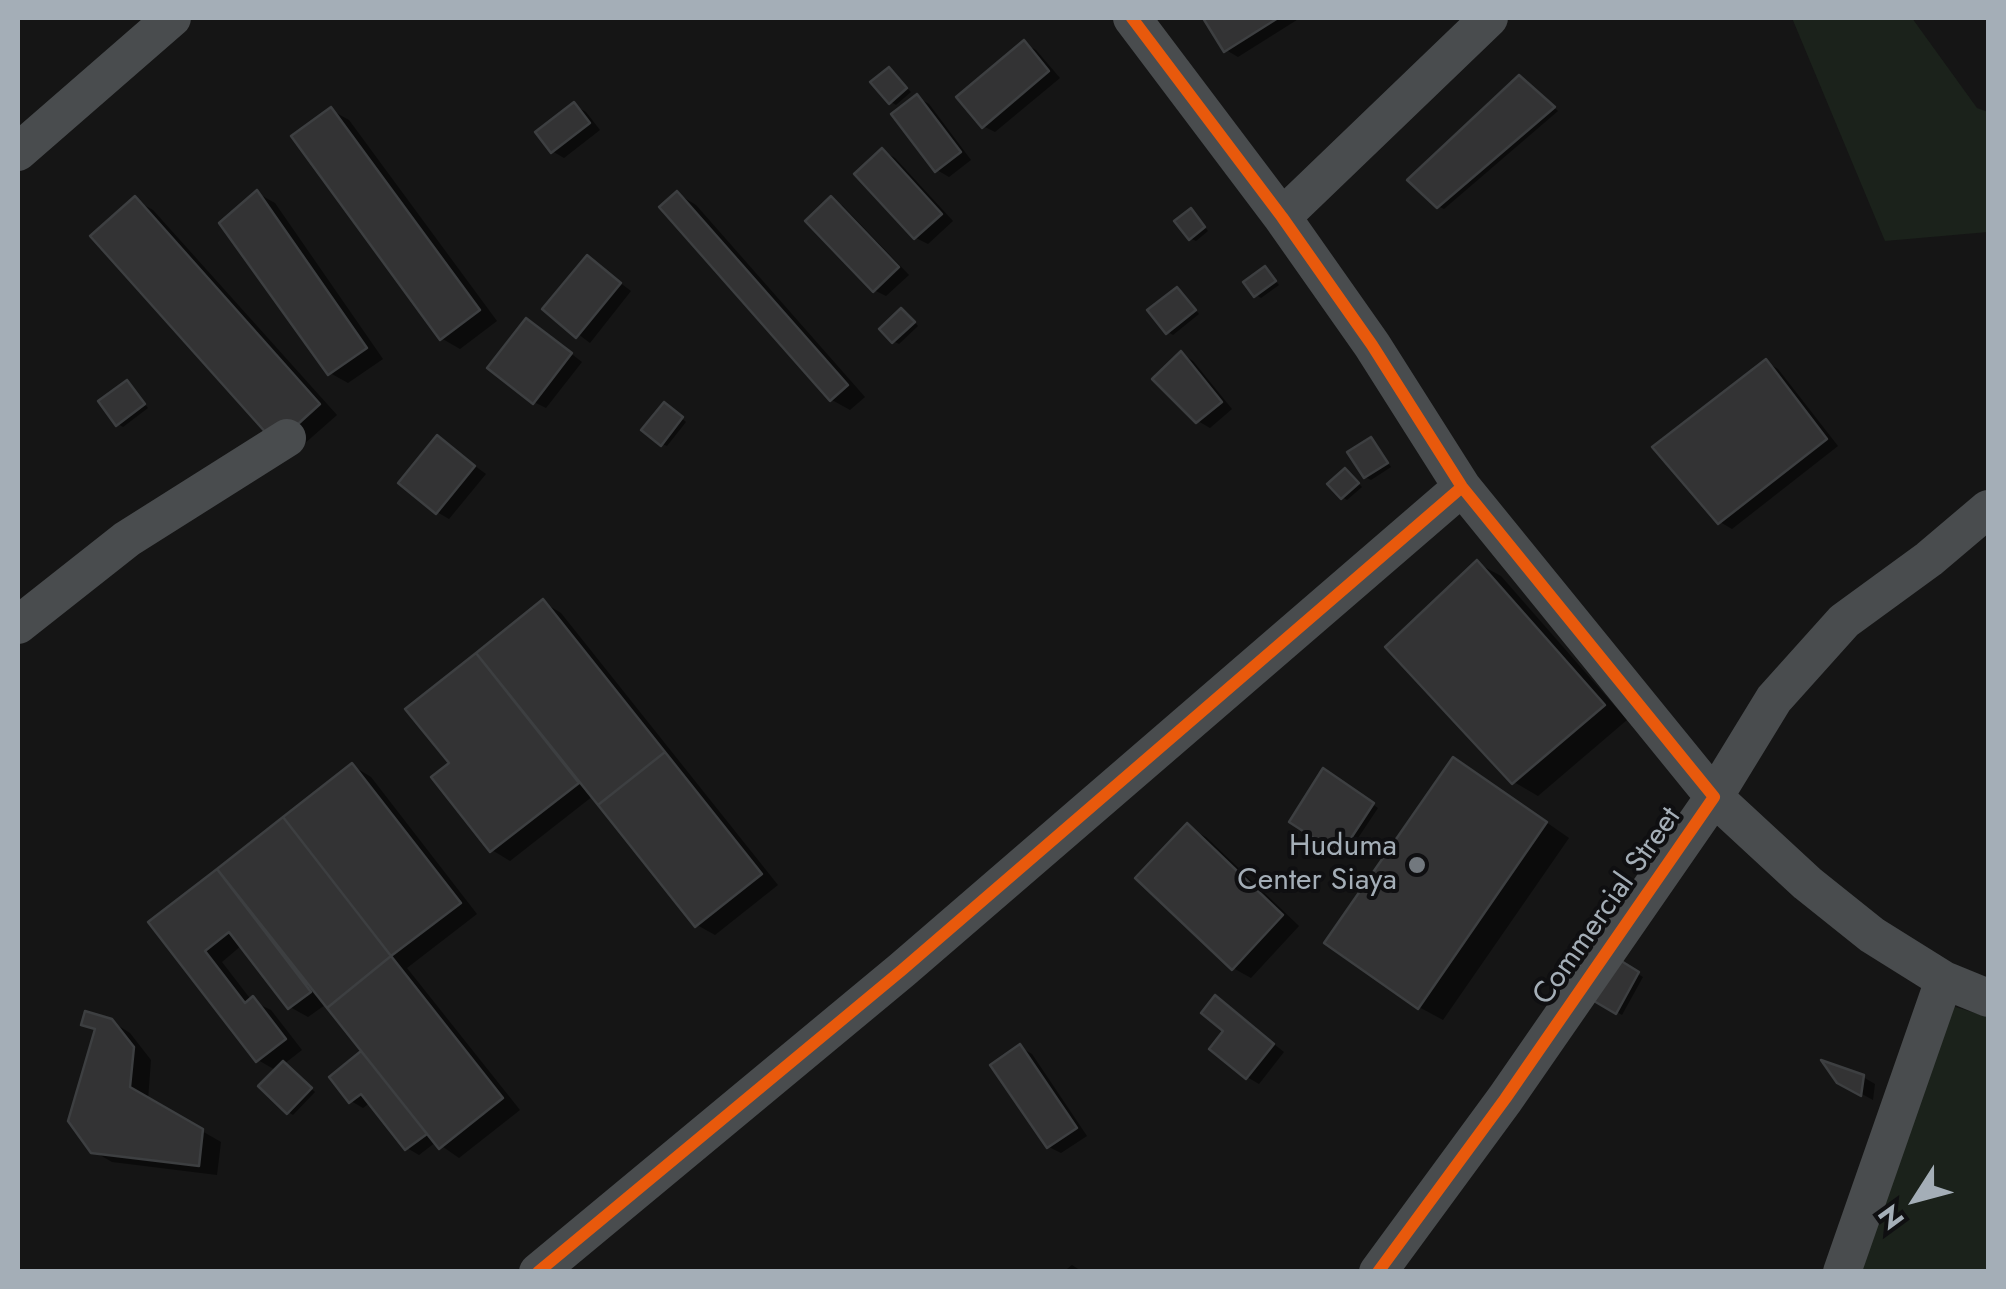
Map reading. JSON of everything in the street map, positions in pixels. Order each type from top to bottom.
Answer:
[{"type":"street","points":[[18,152],[172,18]]},
{"type":"street","name":"Commercial Street","points":[[1132,18],[1282,217],[1372,345],[1462,487],[1714,797],[1505,1100],[1378,1272]]},
{"type":"street","points":[[1282,217],[1489,18]]},
{"type":"street","points":[[18,625],[126,539],[288,438]]},
{"type":"street","points":[[538,1272],[902,970],[1462,487]]},
{"type":"street","points":[[1988,510],[1844,621],[1774,699],[1714,797],[1820,894],[1872,935],[1944,980],[1988,998]]},
{"type":"street","points":[[1842,1272],[1944,980]]},
{"type":"shaded area","points":[[1792,18],[1912,18],[1977,108],[1988,112],[1988,232],[1885,241]]},
{"type":"shaded area","points":[[1936,1001],[1988,1017],[1988,1271],[1842,1272]]},
{"type":"building","points":[[1203,18],[1278,18],[1224,52]]},
{"type":"building","points":[[1024,40],[1049,71],[982,128],[956,97]]},
{"type":"building","points":[[889,67],[907,88],[889,104],[870,82]]},
{"type":"building","points":[[1519,75],[1555,107],[1437,208],[1407,180]]},
{"type":"building","points":[[917,94],[961,152],[935,172],[891,114]]},
{"type":"building","points":[[574,102],[590,123],[551,153],[535,132]]},
{"type":"building","points":[[331,107],[480,310],[440,340],[291,136]]},
{"type":"building","points":[[882,148],[942,214],[914,239],[854,174]]},
{"type":"building","points":[[257,190],[367,348],[328,375],[219,223]]},
{"type":"building","points":[[677,191],[848,385],[830,401],[659,207]]},
{"type":"building","points":[[135,196],[320,404],[276,444],[90,236]]},
{"type":"building","points":[[831,196],[899,267],[873,292],[805,221]]},
{"type":"building","points":[[1191,208],[1205,227],[1189,240],[1174,221]]},
{"type":"building","points":[[587,255],[621,283],[576,338],[542,309]]},
{"type":"building","points":[[1265,266],[1276,281],[1254,297],[1243,282]]},
{"type":"building","points":[[1177,287],[1196,310],[1166,334],[1147,310]]},
{"type":"building","points":[[901,308],[915,322],[892,343],[879,329]]},
{"type":"building","points":[[526,318],[572,353],[533,404],[487,368]]},
{"type":"building","points":[[1181,351],[1222,402],[1196,423],[1152,379]]},
{"type":"building","points":[[1766,359],[1827,439],[1718,524],[1652,447]]},
{"type":"building","points":[[127,380],[145,404],[116,426],[98,401]]},
{"type":"building","points":[[664,402],[683,417],[661,446],[641,430]]},
{"type":"building","points":[[437,435],[475,466],[436,514],[398,483]]},
{"type":"building","points":[[1371,437],[1388,463],[1364,478],[1347,452]]},
{"type":"building","points":[[1345,468],[1359,483],[1341,499],[1327,484]]},
{"type":"building","points":[[1477,560],[1605,705],[1512,784],[1385,647]]},
{"type":"building","points":[[543,599],[665,752],[598,805],[476,653]]},
{"type":"building","points":[[476,653],[579,783],[490,852],[431,777],[449,763],[405,709]]},
{"type":"building","points":[[665,752],[762,874],[695,927],[598,805]]},
{"type":"building","points":[[1453,757],[1547,822],[1418,1009],[1324,943]]},
{"type":"building","points":[[352,763],[461,903],[391,956],[283,817]]},
{"type":"building","points":[[1323,768],[1374,803],[1340,855],[1289,822]]},
{"type":"building","points":[[283,817],[391,956],[327,1008],[217,869]]},
{"type":"building","points":[[1187,823],[1283,915],[1232,970],[1135,878]]},
{"type":"building","points":[[217,869],[311,992],[288,1009],[229,932],[205,951],[245,1003],[253,996],[286,1039],[256,1062],[148,922]]},
{"type":"building","points":[[391,956],[503,1098],[439,1149],[327,1008]]},
{"type":"building","points":[[1618,959],[1639,972],[1616,1014],[1594,1001]]},
{"type":"building","points":[[1215,995],[1274,1044],[1246,1079],[1209,1049],[1223,1031],[1201,1013]]},
{"type":"building","points":[[85,1011],[112,1019],[134,1047],[130,1087],[203,1129],[199,1166],[91,1153],[68,1121],[95,1029],[81,1025]]},
{"type":"building","points":[[1020,1044],[1077,1128],[1047,1148],[990,1065]]},
{"type":"building","points":[[361,1051],[427,1134],[405,1150],[361,1094],[349,1103],[329,1077]]},
{"type":"building","points":[[1821,1060],[1864,1075],[1861,1096],[1837,1083]]},
{"type":"building","points":[[283,1061],[312,1088],[287,1114],[258,1086]]},
{"type":"cycle path","points":[[1132,18],[1282,217],[1372,345],[1462,487],[1714,797],[1505,1099],[1378,1272]]},
{"type":"cycle path","points":[[538,1272],[902,970],[1462,487]]},
{"type":"place","name":"Huduma Center Siaya","points":[[1417,865]]}]
